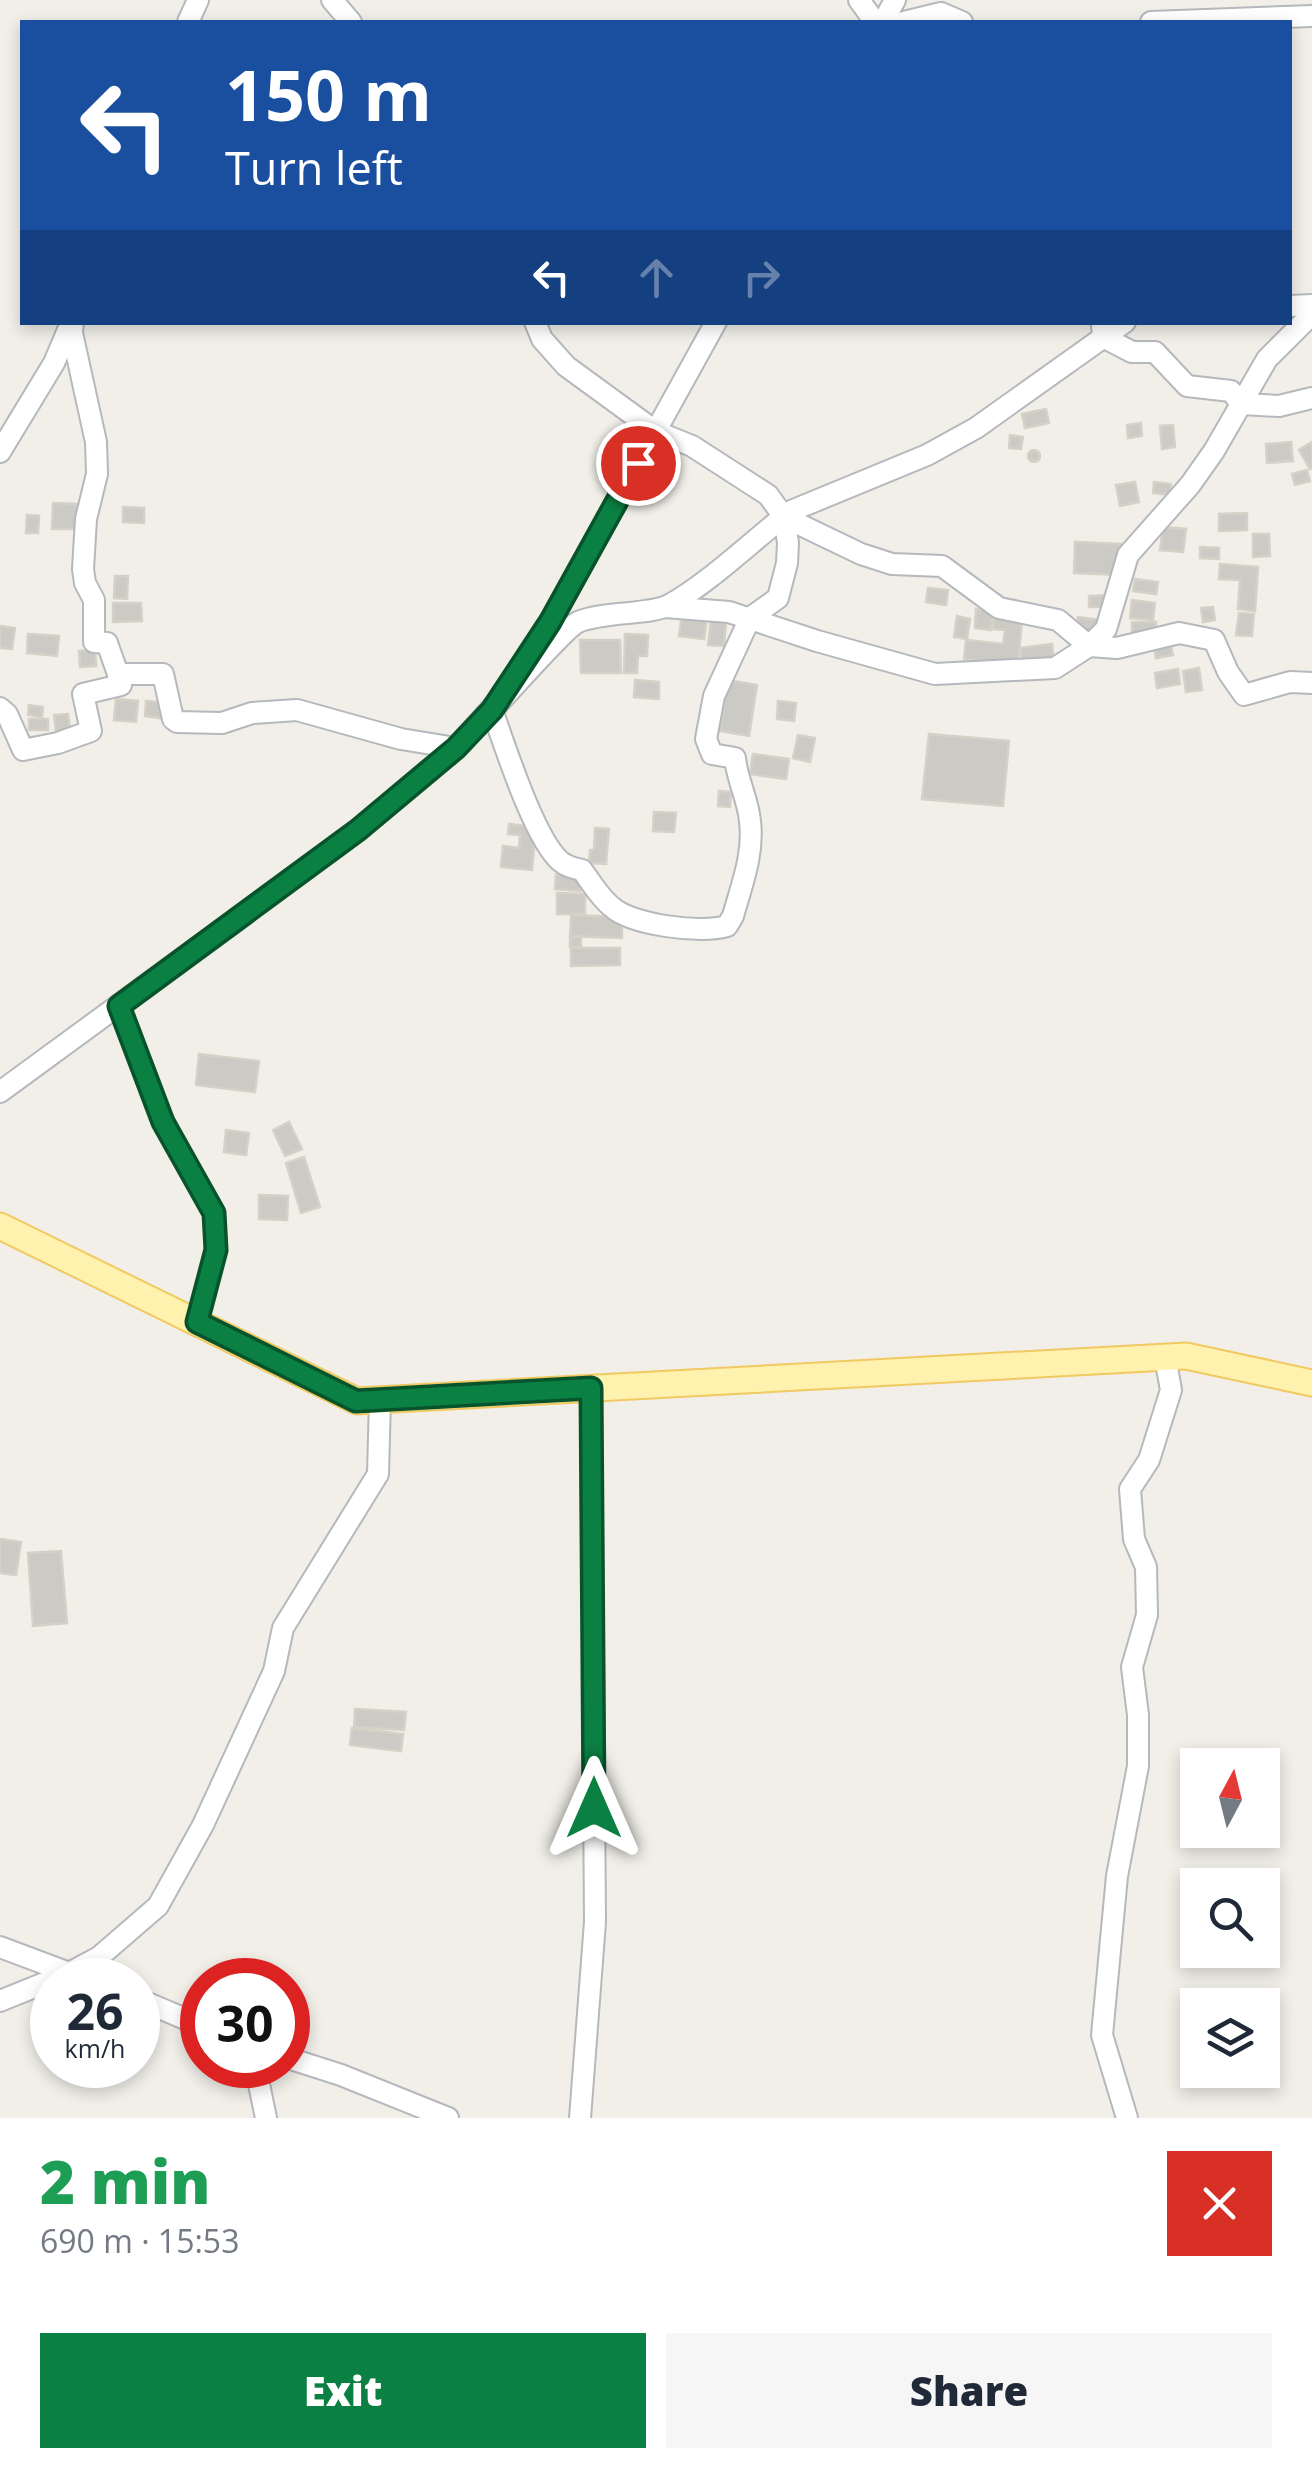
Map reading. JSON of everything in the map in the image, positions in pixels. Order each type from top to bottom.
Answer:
[{"type":"main road","points":[[0,1226],[356,1401],[1186,1356],[1312,1383]]},
{"type":"street","points":[[332,0],[349,20]]},
{"type":"street","points":[[912,20],[941,13],[957,20]]},
{"type":"street","points":[[1205,20],[1312,16]]},
{"type":"street","points":[[0,1092],[358,830],[456,748],[575,623],[619,611],[665,607],[730,612],[935,674],[1055,668],[1089,646],[1106,629],[1128,555],[1190,485],[1267,360],[1312,314]]},
{"type":"street","points":[[0,452],[54,362],[71,325]]},
{"type":"street","points":[[0,708],[7,714],[24,750],[91,731],[83,694],[121,685],[107,643],[94,642],[94,600],[85,583],[84,534],[98,474],[96,442],[72,325]]},
{"type":"street","points":[[492,710],[526,802],[558,859],[570,868],[582,870],[614,910],[673,926],[715,930],[727,926],[750,857],[750,818],[735,758],[712,754],[706,739],[714,696],[750,618],[778,598],[787,564],[784,517],[768,495],[692,446],[655,432],[566,366],[542,339],[536,325]]},
{"type":"street","points":[[492,710],[550,622],[714,325]]},
{"type":"street","points":[[665,607],[784,517],[976,428],[1102,330],[1132,352],[1155,352],[1187,386],[1231,391],[1241,404],[1280,406],[1312,398]]},
{"type":"street","points":[[784,517],[861,554],[892,564],[942,566],[999,608],[1058,620],[1089,646],[1117,648],[1179,632],[1214,640],[1244,696],[1290,682],[1312,683]]},
{"type":"street","points":[[118,674],[163,674],[177,722],[222,722],[252,713],[297,710],[401,739],[456,748]]},
{"type":"street","points":[[119,1006],[163,1122],[214,1213],[216,1250],[197,1322]]},
{"type":"street","points":[[1126,2118],[1102,2035],[1117,1876],[1138,1766],[1138,1715],[1132,1667],[1148,1602],[1146,1567],[1134,1539],[1130,1489],[1149,1460],[1171,1390],[1165,1357]]},
{"type":"street","points":[[580,2118],[595,1922],[591,1388]]},
{"type":"street","points":[[98,1958],[158,1906],[203,1825],[274,1671],[284,1628],[378,1474],[380,1400]]},
{"type":"street","points":[[0,1947],[30,1958]]},
{"type":"street","points":[[0,2000],[30,1991]]},
{"type":"street","points":[[310,2065],[448,2118]]},
{"type":"street","points":[[260,2088],[266,2118]]},
{"type":"building","points":[[1046,409],[1049,423],[1025,428],[1022,414]]},
{"type":"building","points":[[1141,423],[1142,436],[1128,438],[1127,425]]},
{"type":"building","points":[[1173,425],[1175,447],[1162,449],[1160,426]]},
{"type":"building","points":[[1010,435],[1023,437],[1021,449],[1009,448]]},
{"type":"building","points":[[1291,442],[1293,461],[1267,463],[1266,444]]},
{"type":"building","points":[[1312,442],[1312,468],[1310,469],[1299,450]]},
{"type":"building","points":[[1034,450],[1040,456],[1034,462],[1028,456]]},
{"type":"building","points":[[1307,470],[1310,481],[1295,485],[1292,474]]},
{"type":"building","points":[[1135,482],[1139,502],[1120,506],[1116,485]]},
{"type":"building","points":[[1154,482],[1171,484],[1170,495],[1153,493]]},
{"type":"building","points":[[53,503],[79,504],[78,529],[52,529]]},
{"type":"building","points":[[123,507],[144,508],[144,523],[123,522]]},
{"type":"building","points":[[1247,513],[1247,530],[1219,531],[1219,514]]},
{"type":"building","points":[[27,515],[39,516],[38,533],[26,533]]},
{"type":"building","points":[[1163,527],[1186,529],[1183,552],[1160,550]]},
{"type":"building","points":[[1253,534],[1269,534],[1270,556],[1253,557]]},
{"type":"building","points":[[1075,542],[1121,544],[1119,575],[1074,573]]},
{"type":"building","points":[[1200,547],[1219,548],[1219,559],[1200,558]]},
{"type":"building","points":[[1220,564],[1258,567],[1255,611],[1238,609],[1240,580],[1219,579]]},
{"type":"building","points":[[115,576],[128,576],[127,599],[114,598]]},
{"type":"building","points":[[1135,579],[1158,582],[1156,594],[1133,591]]},
{"type":"building","points":[[928,588],[948,590],[946,605],[926,602]]},
{"type":"building","points":[[1111,595],[1111,607],[1089,607],[1089,596]]},
{"type":"building","points":[[1132,600],[1155,603],[1153,620],[1130,618]]},
{"type":"building","points":[[113,603],[141,603],[142,621],[113,622]]},
{"type":"building","points":[[1213,607],[1215,620],[1203,622],[1201,608]]},
{"type":"building","points":[[976,609],[993,611],[991,630],[975,628]]},
{"type":"building","points":[[1239,613],[1254,614],[1252,636],[1236,635]]},
{"type":"building","points":[[682,614],[707,618],[704,639],[679,636]]},
{"type":"building","points":[[957,616],[970,619],[967,639],[954,637]]},
{"type":"building","points":[[994,616],[1022,619],[1018,664],[964,659],[966,640],[1003,644],[1005,630],[993,629]]},
{"type":"building","points":[[1078,617],[1100,620],[1098,636],[1076,634]]},
{"type":"building","points":[[711,620],[726,621],[724,646],[708,645]]},
{"type":"building","points":[[1132,622],[1156,622],[1156,638],[1132,638]]},
{"type":"building","points":[[0,626],[15,628],[12,649],[0,648]]},
{"type":"building","points":[[28,634],[59,636],[57,656],[27,653]]},
{"type":"building","points":[[625,634],[648,635],[647,656],[638,656],[637,673],[624,673]]},
{"type":"building","points":[[1169,639],[1173,655],[1156,658],[1153,642]]},
{"type":"building","points":[[580,640],[620,640],[621,673],[581,673]]},
{"type":"building","points":[[1052,644],[1054,661],[1022,665],[1020,648]]},
{"type":"building","points":[[95,650],[96,666],[80,667],[79,651]]},
{"type":"building","points":[[1199,668],[1202,690],[1186,692],[1183,671]]},
{"type":"building","points":[[1178,669],[1180,684],[1157,688],[1155,673]]},
{"type":"building","points":[[635,680],[659,682],[659,699],[634,697]]},
{"type":"building","points":[[728,680],[757,685],[749,736],[720,731]]},
{"type":"building","points":[[116,699],[138,701],[136,722],[114,720]]},
{"type":"building","points":[[146,701],[168,703],[166,719],[145,716]]},
{"type":"building","points":[[778,701],[796,703],[794,721],[777,719]]},
{"type":"building","points":[[29,705],[43,707],[42,717],[28,715]]},
{"type":"building","points":[[68,714],[70,730],[56,732],[54,715]]},
{"type":"building","points":[[29,719],[48,719],[48,730],[29,730]]},
{"type":"building","points":[[929,734],[1009,741],[1003,806],[922,799]]},
{"type":"building","points":[[798,735],[815,738],[810,762],[793,758]]},
{"type":"building","points":[[753,754],[789,759],[786,779],[750,774]]},
{"type":"building","points":[[719,791],[731,792],[730,807],[718,806]]},
{"type":"building","points":[[654,812],[676,813],[674,832],[653,831]]},
{"type":"building","points":[[509,824],[536,827],[532,870],[501,867],[503,846],[519,848],[520,835],[508,834]]},
{"type":"building","points":[[595,828],[609,829],[606,864],[589,863]]},
{"type":"building","points":[[556,874],[582,876],[581,891],[555,889]]},
{"type":"building","points":[[557,893],[585,894],[585,914],[557,914]]},
{"type":"building","points":[[571,915],[622,917],[622,938],[570,936]]},
{"type":"building","points":[[570,937],[581,937],[581,947],[570,947]]},
{"type":"building","points":[[571,948],[620,948],[620,965],[571,966]]},
{"type":"building","points":[[199,1054],[259,1061],[255,1092],[196,1085]]},
{"type":"building","points":[[289,1122],[302,1149],[285,1156],[273,1130]]},
{"type":"building","points":[[226,1130],[249,1133],[246,1155],[224,1152]]},
{"type":"building","points":[[304,1157],[320,1207],[301,1213],[286,1163]]},
{"type":"building","points":[[259,1195],[288,1196],[287,1220],[259,1219]]},
{"type":"building","points":[[0,1539],[21,1542],[16,1575],[0,1573]]},
{"type":"building","points":[[61,1551],[67,1623],[33,1626],[28,1553]]},
{"type":"building","points":[[355,1709],[406,1712],[404,1730],[354,1727]]},
{"type":"building","points":[[352,1728],[403,1734],[401,1751],[350,1745]]},
{"type":"route","points":[[594,1808],[591,1388],[356,1401],[197,1322],[216,1250],[214,1213],[163,1122],[119,1006],[358,830],[456,748],[492,710],[550,622],[638,463]]}]
